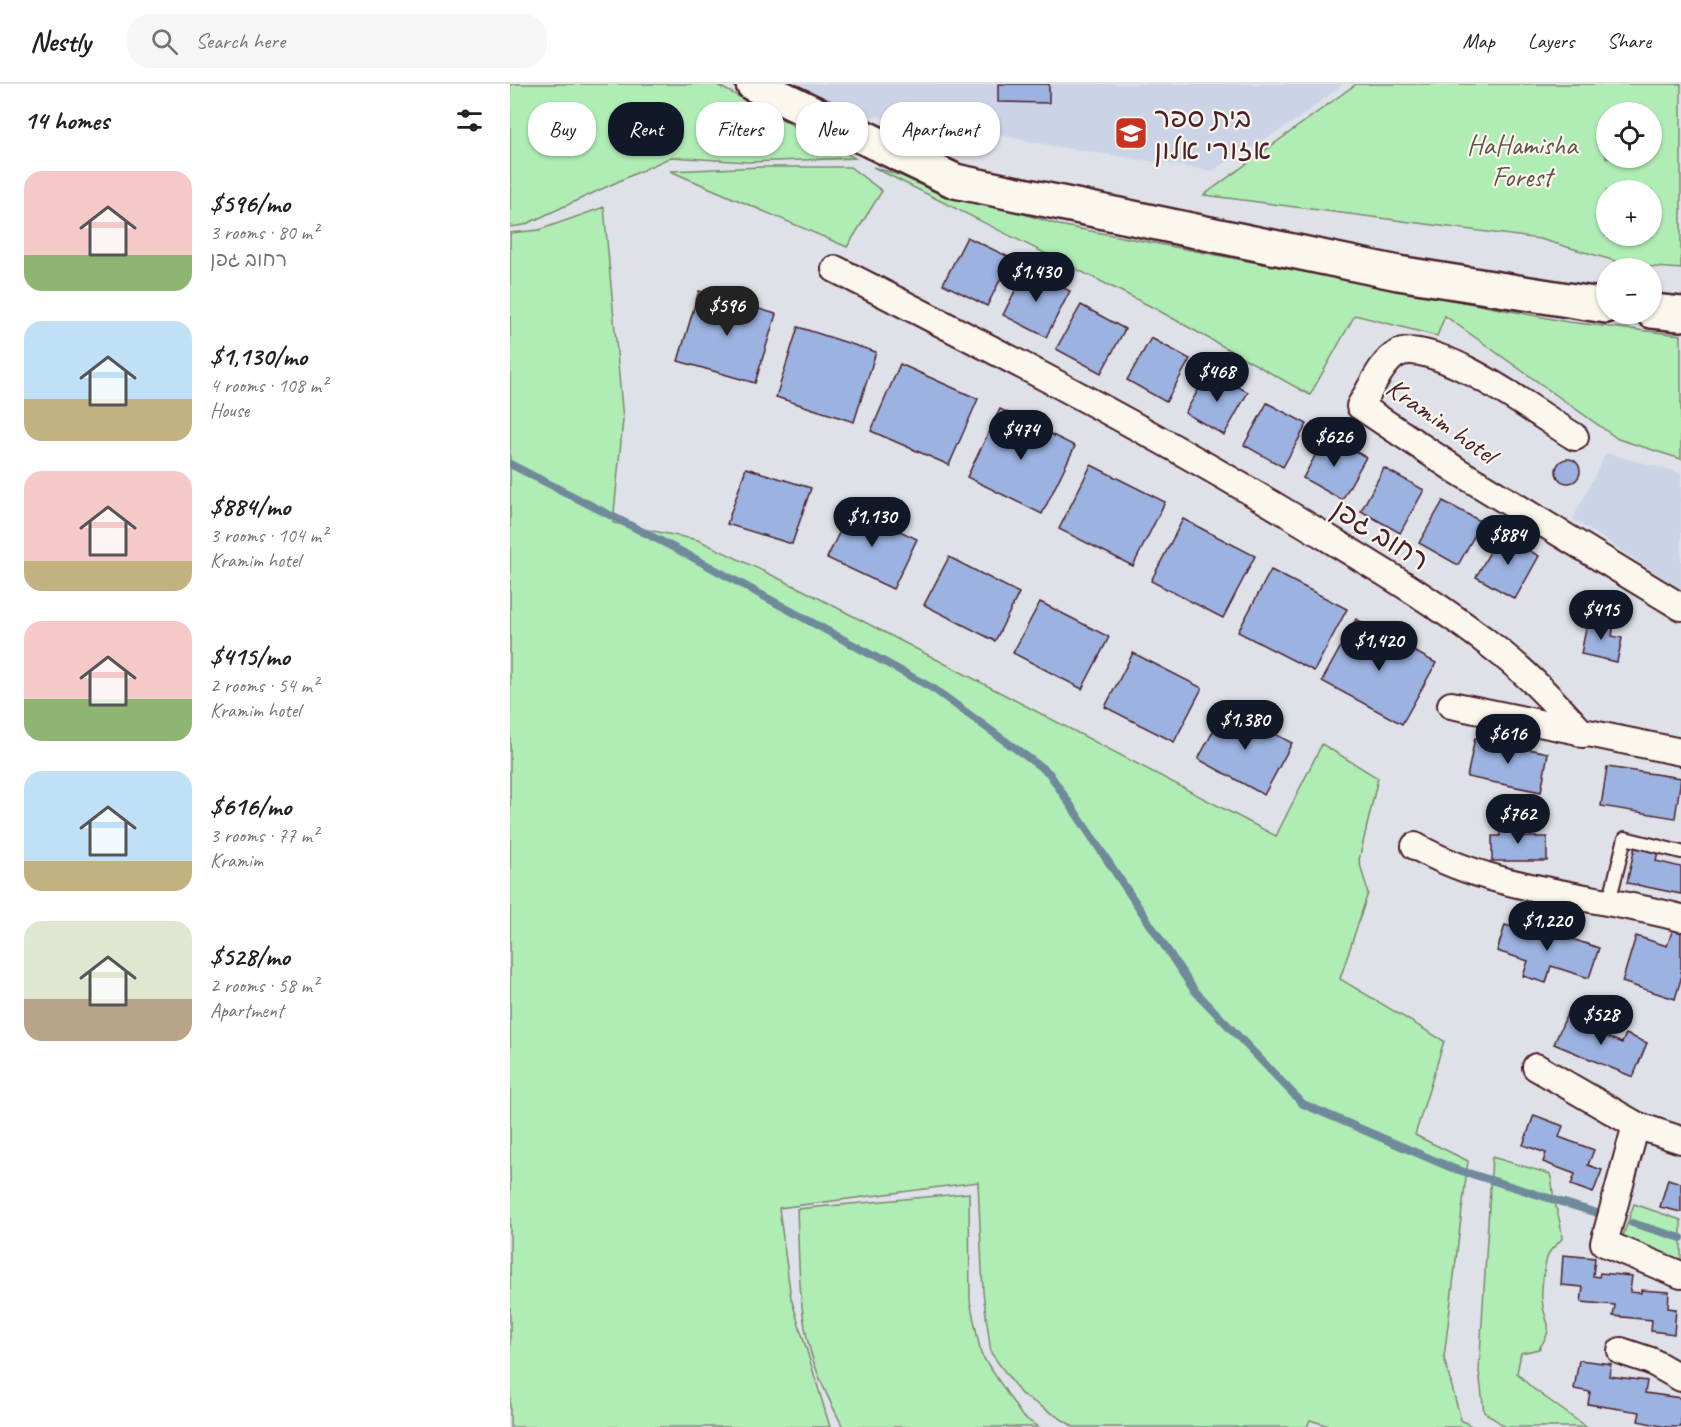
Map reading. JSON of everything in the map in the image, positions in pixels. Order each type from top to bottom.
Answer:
[{"type":"main road","points":[[753,84],[955,181],[1398,273],[1596,304]]},
{"type":"main road","points":[[1662,312],[1681,314]]},
{"type":"street","name":"רחוב גפן","points":[[835,269],[1074,391],[1229,479],[1390,575],[1463,623],[1504,655],[1545,692],[1583,734]]},
{"type":"street","name":"Kramim hotel","points":[[1575,437],[1458,364],[1418,350],[1404,351],[1392,357],[1360,406],[1456,470],[1681,607]]},
{"type":"street","points":[[1451,705],[1583,734],[1681,752]]},
{"type":"street","points":[[1415,846],[1443,862],[1484,876],[1636,906],[1681,918]]},
{"type":"street","points":[[1536,1067],[1636,1125],[1681,1140]]},
{"type":"street","points":[[1636,1125],[1604,1243],[1681,1275]]},
{"type":"street","points":[[1621,1351],[1651,1361],[1681,1378]]},
{"type":"lane","points":[[1609,902],[1625,838],[1681,852]]},
{"type":"shaded area","name":"בית ספר אזורי אלון","points":[[792,84],[1343,84],[1298,119],[1212,171],[1000,136],[1000,102],[880,102],[880,117],[868,116],[868,102],[831,102]]},
{"type":"shaded area","points":[[1606,453],[1681,473],[1681,590],[1573,519]]},
{"type":"green space","points":[[510,84],[715,84],[749,102],[696,102],[696,156],[784,156],[784,120],[796,127],[796,156],[851,156],[855,158],[748,162],[671,157],[524,225],[510,227]]},
{"type":"green space","name":"HaHamisha Forest","points":[[1356,84],[1681,84],[1681,269],[1662,268],[1662,258],[1605,258],[1540,239],[1204,195]]},
{"type":"green space","points":[[761,167],[850,167],[882,191],[847,247],[670,171]]},
{"type":"green space","points":[[873,167],[1059,225],[1568,322],[1681,335],[1681,459],[1618,439],[1445,316],[1437,336],[1355,315],[1310,395],[1154,308]]},
{"type":"green space","points":[[604,207],[623,420],[613,523],[698,540],[803,590],[1276,836],[1322,744],[1378,778],[1359,860],[1368,893],[1340,979],[1444,1041],[1415,1135],[1468,1161],[1444,1358],[1461,1420],[1473,1427],[1332,1427],[1310,1420],[1307,1427],[1074,1427],[1021,1394],[991,1353],[983,1292],[978,1182],[779,1208],[791,1298],[830,1427],[510,1427],[510,233],[539,230]]},
{"type":"green space","points":[[1492,1157],[1550,1174],[1562,1239],[1549,1253],[1543,1276],[1542,1300],[1548,1328],[1539,1349],[1521,1353],[1517,1373],[1531,1387],[1586,1427],[1506,1427],[1484,1412],[1479,1371]]},
{"type":"green space","points":[[969,1193],[970,1301],[981,1354],[1022,1416],[1038,1427],[843,1427],[818,1375],[808,1342],[801,1293],[797,1209]]},
{"type":"green space","points":[[1634,1204],[1681,1220],[1681,1263],[1622,1239]]},
{"type":"building","points":[[998,84],[1049,84],[1049,103],[998,102]]},
{"type":"building","points":[[967,237],[1011,258],[987,306],[943,284]]},
{"type":"building","points":[[1026,269],[1070,291],[1046,337],[1003,315]]},
{"type":"building","points":[[699,291],[776,314],[755,383],[678,361]]},
{"type":"building","points":[[1081,305],[1125,329],[1101,373],[1056,349]]},
{"type":"building","points":[[798,327],[876,352],[854,422],[776,397]]},
{"type":"building","points":[[1151,338],[1190,359],[1166,402],[1127,380]]},
{"type":"building","points":[[900,364],[978,399],[949,465],[871,431]]},
{"type":"building","points":[[1209,371],[1248,392],[1224,435],[1185,413]]},
{"type":"building","points":[[1267,403],[1307,424],[1283,467],[1244,445]]},
{"type":"building","points":[[1000,409],[1075,446],[1042,514],[967,477]]},
{"type":"building","points":[[1326,436],[1366,457],[1342,500],[1303,478]]},
{"type":"building","points":[[1568,459],[1577,462],[1580,471],[1577,480],[1568,483],[1559,480],[1556,471],[1559,462]]},
{"type":"building","points":[[1091,465],[1165,502],[1133,566],[1059,529]]},
{"type":"building","points":[[746,468],[811,488],[792,544],[727,524]]},
{"type":"building","points":[[1384,468],[1424,490],[1400,533],[1361,511]]},
{"type":"building","points":[[1443,501],[1482,522],[1458,565],[1419,543]]},
{"type":"building","points":[[851,508],[917,539],[893,589],[827,558]]},
{"type":"building","points":[[1183,519],[1255,556],[1223,618],[1151,581]]},
{"type":"building","points":[[1500,534],[1539,556],[1515,599],[1476,577]]},
{"type":"building","points":[[949,557],[1019,593],[995,641],[924,605]]},
{"type":"building","points":[[1271,570],[1347,609],[1314,671],[1238,632]]},
{"type":"building","points":[[1040,602],[1109,637],[1082,689],[1013,653]]},
{"type":"building","points":[[1588,618],[1614,623],[1612,636],[1622,638],[1617,662],[1581,654]]},
{"type":"building","points":[[1356,619],[1436,663],[1402,724],[1322,681]]},
{"type":"building","points":[[1133,653],[1202,688],[1174,742],[1105,707]]},
{"type":"building","points":[[1226,708],[1292,743],[1264,795],[1198,759]]},
{"type":"building","points":[[1475,738],[1548,753],[1541,792],[1467,777]]},
{"type":"building","points":[[1607,767],[1681,778],[1675,818],[1601,806]]},
{"type":"building","points":[[1500,821],[1519,821],[1519,837],[1547,837],[1547,861],[1492,861],[1492,836],[1500,836]]},
{"type":"building","points":[[1635,846],[1658,851],[1656,861],[1681,867],[1681,894],[1627,883]]},
{"type":"building","points":[[1521,922],[1599,948],[1589,978],[1551,966],[1546,983],[1523,976],[1528,961],[1497,951],[1505,925],[1519,929]]},
{"type":"building","points":[[1673,929],[1681,932],[1681,979],[1675,999],[1622,982],[1636,936],[1667,946]]},
{"type":"building","points":[[1567,1014],[1592,1024],[1590,1030],[1622,1043],[1626,1034],[1647,1043],[1633,1077],[1554,1044]]},
{"type":"building","points":[[1534,1115],[1563,1126],[1559,1137],[1594,1150],[1588,1165],[1602,1170],[1593,1193],[1571,1185],[1575,1174],[1543,1162],[1546,1153],[1523,1145]]},
{"type":"building","points":[[1668,1179],[1681,1183],[1681,1212],[1660,1207]]},
{"type":"building","points":[[1563,1255],[1595,1258],[1593,1276],[1599,1277],[1600,1273],[1632,1276],[1630,1292],[1641,1293],[1641,1290],[1669,1292],[1668,1308],[1676,1309],[1674,1334],[1651,1331],[1652,1320],[1613,1316],[1615,1305],[1581,1302],[1583,1287],[1561,1285]]},
{"type":"building","points":[[1579,1360],[1611,1364],[1609,1376],[1647,1381],[1645,1393],[1681,1398],[1681,1427],[1666,1427],[1638,1421],[1640,1412],[1588,1404],[1590,1392],[1574,1389]]},
{"type":"waterway","points":[[510,464],[692,557],[934,689],[1049,773],[1194,990],[1303,1104],[1452,1168],[1600,1214]]},
{"type":"waterway","points":[[1632,1223],[1681,1238]]},
{"type":"place","name":"בית ספר אזורי אלון","points":[[1131,133]]}]
